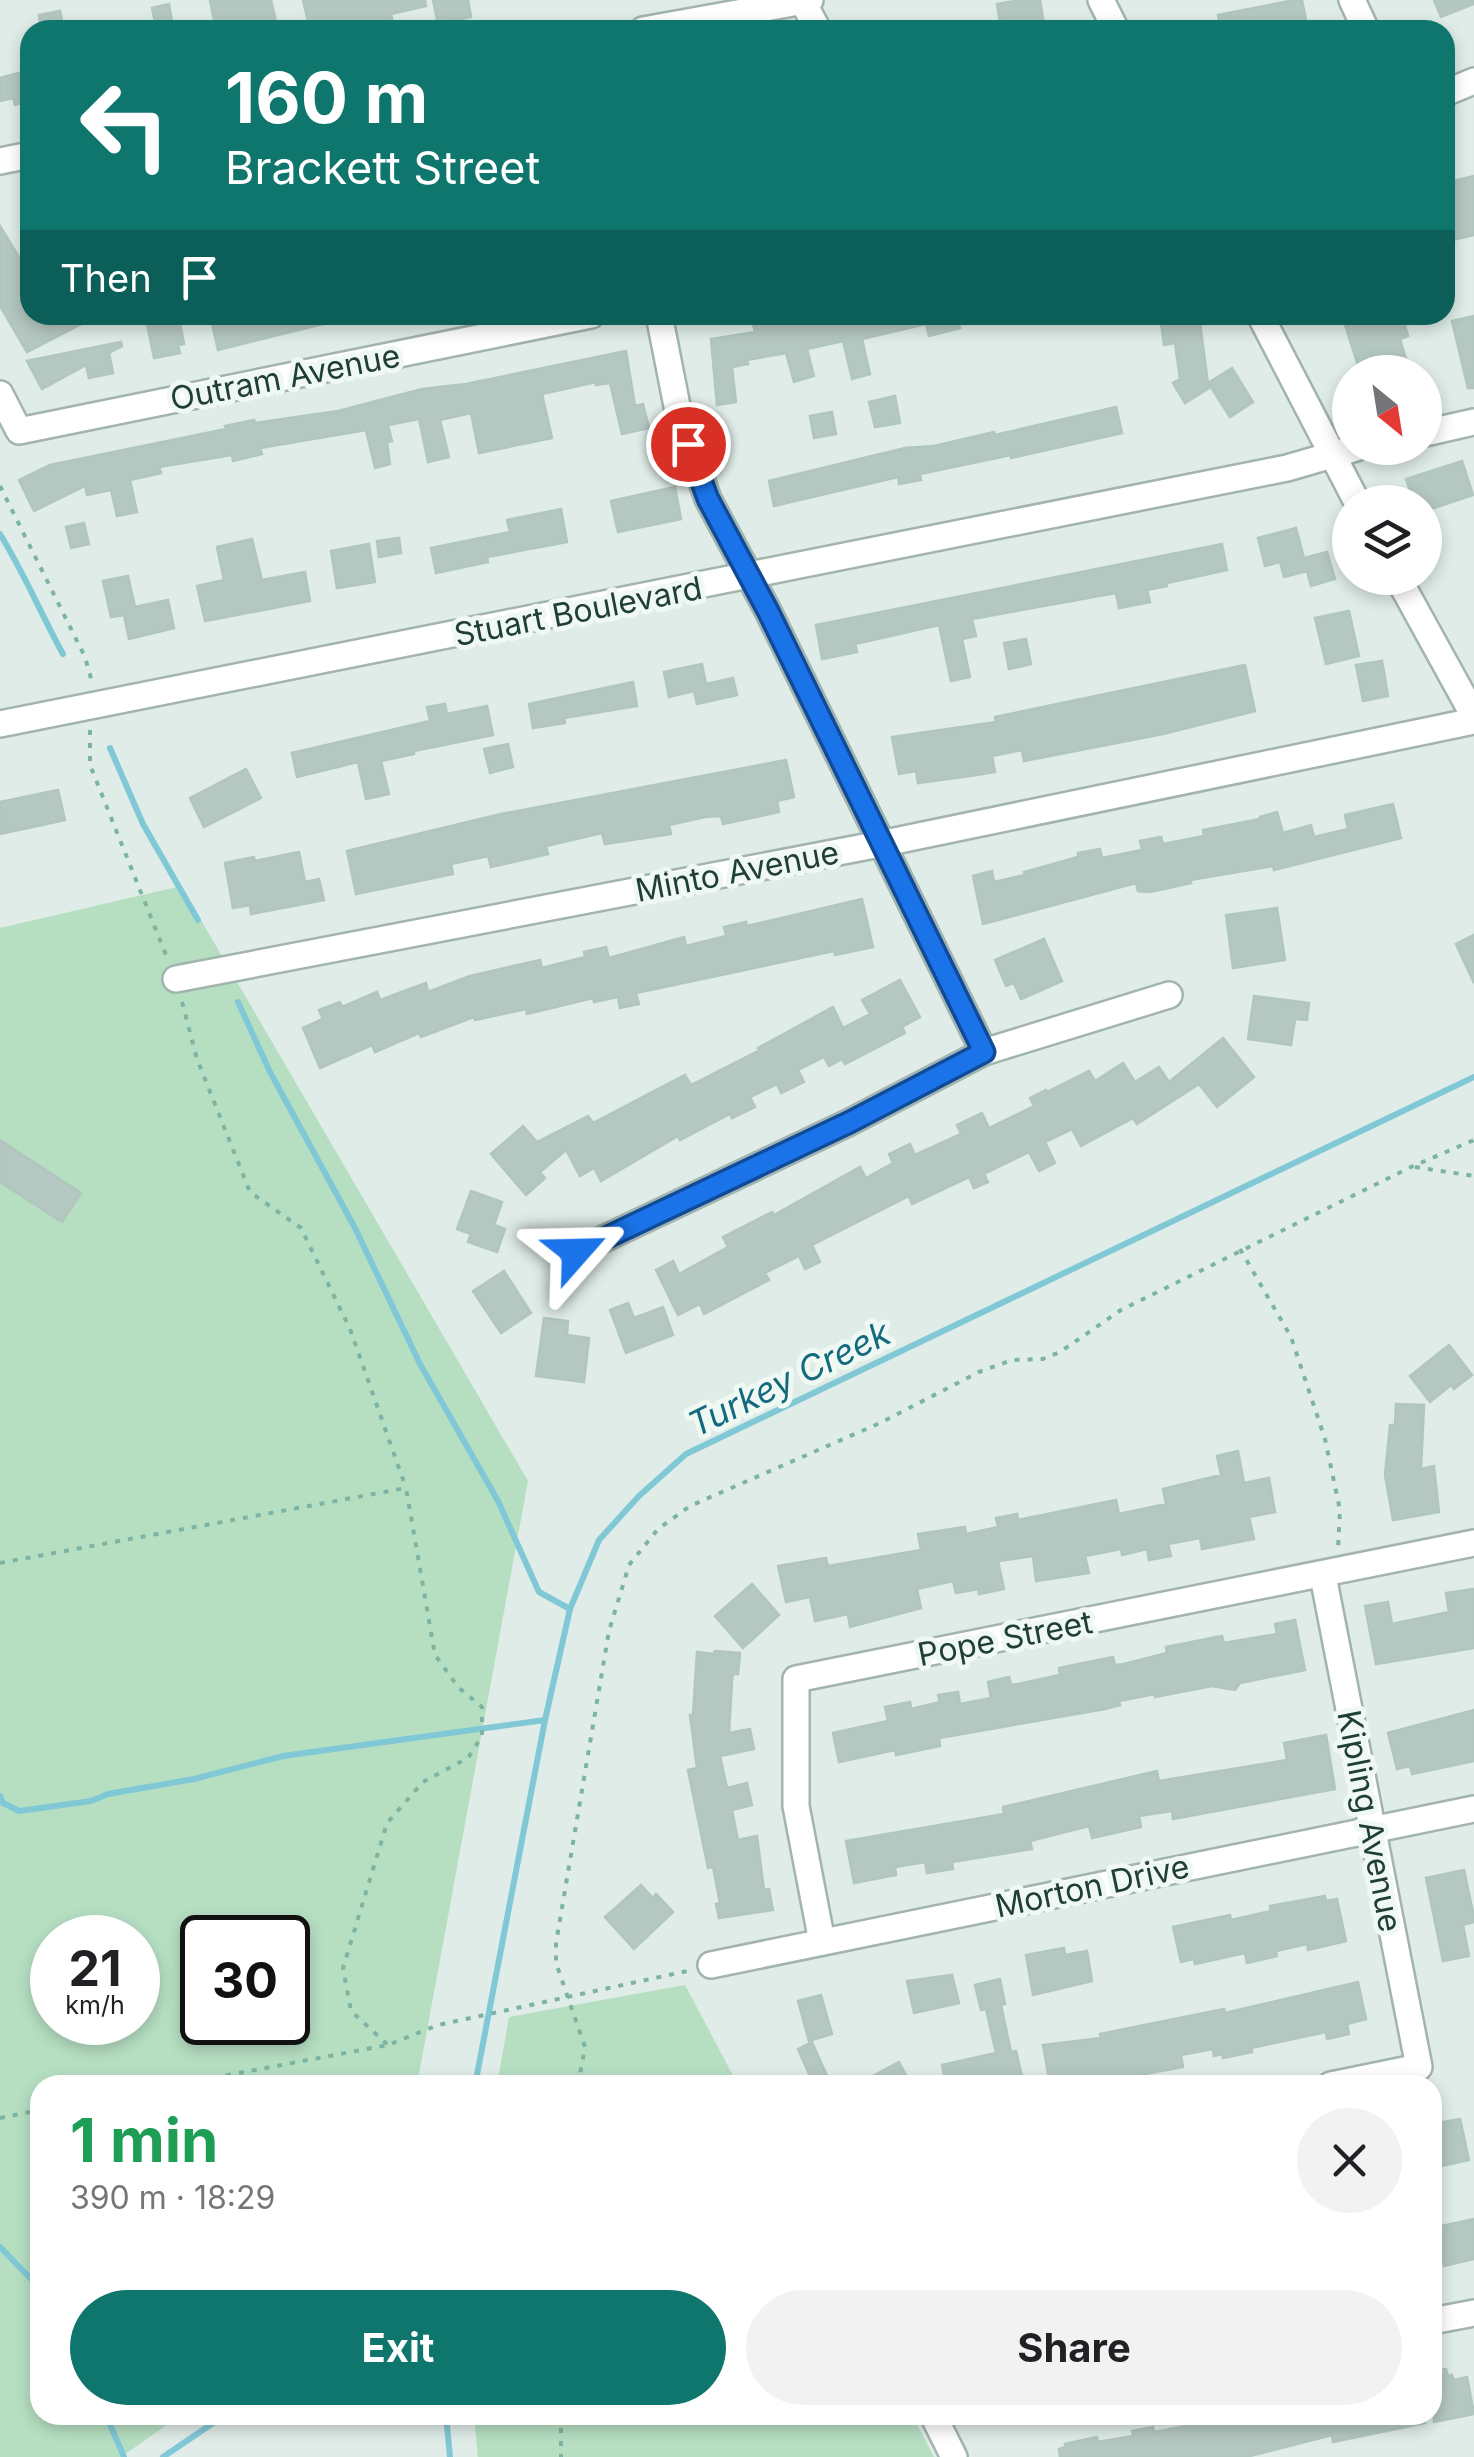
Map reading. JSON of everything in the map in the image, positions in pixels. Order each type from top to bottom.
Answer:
[{"type":"street","points":[[683,20],[742,5],[807,1]]},
{"type":"street","name":"Outram Avenue","points":[[0,394],[19,431],[542,325]]},
{"type":"street","points":[[662,325],[679,416],[708,499],[984,1052]]},
{"type":"street","points":[[1266,325],[1332,432]]},
{"type":"street","points":[[1442,429],[1474,422]]},
{"type":"street","name":"Stuart Boulevard","points":[[0,724],[1287,468],[1332,454]]},
{"type":"street","points":[[1407,595],[1474,719]]},
{"type":"street","name":"Minto Avenue","points":[[176,978],[880,844],[1474,719]]},
{"type":"street","points":[[576,1252],[850,1122],[984,1052],[1169,995]]},
{"type":"street","name":"Pope Street","points":[[822,1942],[796,1806],[796,1680],[1323,1576],[1474,1542]]},
{"type":"street","name":"Kipling Avenue","points":[[1323,1576],[1419,2067],[1380,2075]]},
{"type":"street","name":"Morton Drive","points":[[712,1965],[1474,1809]]},
{"type":"street","points":[[1442,2319],[1474,2313]]},
{"type":"street","points":[[944,2425],[954,2457]]},
{"type":"path","points":[[580,2075],[585,2046],[556,1963],[556,1943],[608,1631],[629,1565],[658,1529],[690,1506],[880,1423],[979,1372],[1012,1360],[1043,1359],[1060,1352],[1121,1310],[1240,1249],[1410,1166],[1474,1140]]},
{"type":"path","points":[[1410,1166],[1474,1176]]},
{"type":"path","points":[[1240,1249],[1291,1337],[1325,1439],[1340,1510],[1339,1548],[1323,1576]]},
{"type":"path","points":[[0,1563],[406,1488],[435,1655],[458,1687],[482,1706],[482,1736],[468,1758],[423,1782],[386,1824],[343,1968],[351,2011],[388,2045]]},
{"type":"path","points":[[228,2075],[388,2045],[438,2025],[712,1965]]},
{"type":"path","points":[[0,2118],[30,2112]]},
{"type":"path","points":[[560,2425],[562,2457]]},
{"type":"green space","points":[[181,886],[528,1481],[419,2075],[30,2075],[30,2425],[167,2425],[121,2457],[0,2457],[0,928]]},
{"type":"green space","points":[[685,1985],[733,2075],[499,2075],[509,2017]]},
{"type":"green space","points":[[475,2425],[917,2425],[934,2457],[478,2457]]},
{"type":"building","points":[[210,0],[271,0],[276,20],[214,20]]},
{"type":"building","points":[[303,0],[425,0],[426,6],[391,14],[392,20],[308,20]]},
{"type":"building","points":[[433,0],[468,0],[471,17],[437,20]]},
{"type":"building","points":[[1040,0],[1043,20],[999,20],[997,4]]},
{"type":"building","points":[[1302,0],[1306,20],[1219,20],[1218,15]]},
{"type":"building","points":[[1434,0],[1474,0],[1474,4],[1441,17]]},
{"type":"building","points":[[169,4],[172,20],[155,20],[152,8]]},
{"type":"building","points":[[60,11],[62,20],[40,20],[39,15]]},
{"type":"building","points":[[20,73],[20,104],[15,105],[13,98],[0,101],[0,78]]},
{"type":"building","points":[[1474,176],[1474,235],[1455,240],[1455,181]]},
{"type":"building","points":[[0,226],[20,259],[20,325],[80,325],[27,352],[0,306]]},
{"type":"building","points":[[1474,316],[1474,388],[1468,388],[1455,320]]},
{"type":"building","points":[[147,325],[180,325],[184,344],[178,345],[180,353],[154,358]]},
{"type":"building","points":[[212,325],[319,325],[218,350]]},
{"type":"building","points":[[753,325],[922,325],[862,339],[870,374],[852,379],[843,341],[807,349],[814,376],[794,382],[786,353],[747,360],[748,364],[732,367],[736,402],[717,405],[711,339],[755,332]]},
{"type":"building","points":[[926,325],[959,325],[960,328],[929,336]]},
{"type":"building","points":[[1161,325],[1200,325],[1208,383],[1232,368],[1253,402],[1230,417],[1209,384],[1209,388],[1185,403],[1173,383],[1180,379],[1175,343],[1164,345]]},
{"type":"building","points":[[1345,325],[1405,325],[1408,336],[1400,339],[1405,355],[1355,355]]},
{"type":"building","points":[[121,342],[122,346],[109,353],[113,373],[89,378],[86,365],[42,389],[27,361]]},
{"type":"building","points":[[626,351],[635,406],[643,404],[649,428],[622,434],[610,383],[596,382],[542,394],[552,438],[479,453],[471,413],[440,420],[449,457],[428,462],[419,419],[388,425],[392,441],[387,442],[390,464],[375,468],[366,430],[260,448],[262,454],[233,461],[232,455],[159,467],[161,473],[130,480],[137,512],[117,516],[111,490],[87,495],[85,486],[34,511],[19,480],[50,465],[226,429],[225,426],[338,411],[422,389],[466,384]]},
{"type":"building","points":[[895,396],[900,423],[875,427],[869,402]]},
{"type":"building","points":[[1116,407],[1122,433],[920,474],[921,480],[899,484],[898,477],[774,506],[769,481],[905,448],[934,446],[994,432],[995,435]]},
{"type":"building","points":[[832,412],[836,434],[814,438],[810,416]]},
{"type":"building","points":[[1462,461],[1473,495],[1442,505],[1442,485],[1408,485],[1406,479]]},
{"type":"building","points":[[675,487],[681,519],[618,532],[611,501]]},
{"type":"building","points":[[561,509],[567,542],[487,557],[488,562],[436,573],[431,548],[510,532],[507,520]]},
{"type":"building","points":[[84,523],[89,544],[71,548],[66,527]]},
{"type":"building","points":[[1296,528],[1304,558],[1327,552],[1332,580],[1311,586],[1307,571],[1284,577],[1280,562],[1265,566],[1258,538]]},
{"type":"building","points":[[399,538],[401,553],[379,557],[377,541]]},
{"type":"building","points":[[252,539],[262,580],[305,572],[310,601],[205,621],[197,586],[224,580],[217,547]]},
{"type":"building","points":[[369,544],[375,582],[337,588],[331,551]]},
{"type":"building","points":[[1222,544],[1227,570],[1147,590],[1150,602],[1119,608],[1116,593],[972,619],[976,636],[962,639],[970,677],[951,681],[939,625],[855,644],[857,652],[822,659],[816,625]]},
{"type":"building","points":[[128,576],[135,607],[168,600],[174,628],[129,639],[124,615],[111,617],[103,581]]},
{"type":"building","points":[[1349,611],[1359,656],[1326,664],[1315,618]]},
{"type":"building","points":[[1026,639],[1031,664],[1009,669],[1004,643]]},
{"type":"building","points":[[1382,661],[1388,696],[1363,701],[1356,665]]},
{"type":"building","points":[[702,664],[706,684],[733,678],[737,695],[697,704],[694,691],[669,697],[664,672]]},
{"type":"building","points":[[1245,665],[1255,711],[1163,734],[1024,761],[1022,750],[992,756],[995,772],[918,783],[916,771],[899,774],[892,737],[996,722],[995,717]]},
{"type":"building","points":[[633,682],[637,706],[564,718],[565,723],[533,728],[529,704]]},
{"type":"building","points":[[445,704],[447,714],[487,706],[493,735],[381,761],[389,794],[366,799],[358,762],[297,777],[292,753],[430,721],[427,707]]},
{"type":"building","points":[[508,744],[513,767],[490,773],[484,749]]},
{"type":"building","points":[[786,760],[794,797],[777,801],[779,812],[723,824],[721,816],[705,817],[669,825],[671,834],[605,844],[602,833],[546,846],[548,854],[491,867],[488,856],[451,864],[453,874],[356,894],[347,851],[501,814]]},
{"type":"building","points":[[246,769],[261,798],[204,827],[190,798]]},
{"type":"building","points":[[58,790],[65,820],[0,834],[0,802]]},
{"type":"building","points":[[1393,804],[1401,838],[1274,870],[1273,866],[1190,880],[1191,883],[1150,892],[1138,891],[1136,883],[983,924],[973,876],[992,871],[994,882],[1078,857],[1078,853],[1100,849],[1102,858],[1142,850],[1140,841],[1161,837],[1163,844],[1204,836],[1203,830],[1277,812],[1283,833],[1311,825],[1314,837],[1348,829],[1345,815]]},
{"type":"building","points":[[299,852],[305,882],[319,879],[324,900],[251,914],[250,905],[233,908],[225,863]]},
{"type":"building","points":[[862,899],[873,947],[835,955],[834,951],[636,993],[639,1004],[620,1008],[618,997],[594,1002],[593,998],[527,1014],[526,1009],[475,1020],[474,1017],[421,1037],[419,1033],[375,1052],[372,1045],[320,1068],[303,1028],[323,1019],[319,1010],[340,1002],[342,1007],[377,992],[380,1000],[426,983],[428,992],[470,976],[540,960],[542,968],[606,947],[609,958],[684,937],[686,946],[726,936],[724,927],[746,922],[747,926]]},
{"type":"building","points":[[1277,908],[1285,960],[1233,968],[1226,915]]},
{"type":"building","points":[[1474,935],[1474,983],[1456,944]]},
{"type":"building","points":[[1044,939],[1062,981],[1021,999],[1014,983],[1006,986],[995,960]]},
{"type":"building","points":[[900,980],[920,1017],[902,1027],[905,1033],[845,1064],[842,1059],[829,1066],[824,1057],[798,1070],[804,1082],[781,1093],[777,1084],[750,1097],[755,1107],[732,1118],[730,1114],[680,1140],[678,1136],[601,1181],[594,1168],[580,1176],[566,1150],[540,1172],[545,1178],[526,1195],[491,1154],[523,1126],[537,1142],[588,1116],[593,1123],[685,1075],[691,1085],[833,1007],[843,1028],[870,1014],[862,1000]]},
{"type":"building","points":[[1254,996],[1309,1003],[1307,1020],[1295,1019],[1291,1045],[1248,1039]]},
{"type":"building","points":[[1223,1038],[1254,1077],[1217,1107],[1199,1084],[1137,1124],[1133,1118],[1081,1146],[1072,1129],[1045,1142],[1055,1163],[1039,1171],[1029,1152],[984,1174],[988,1182],[974,1188],[969,1177],[912,1204],[909,1196],[812,1245],[820,1262],[805,1269],[799,1256],[765,1273],[769,1280],[704,1314],[700,1304],[678,1315],[656,1270],[673,1261],[679,1274],[728,1247],[723,1237],[772,1212],[774,1215],[860,1167],[866,1178],[893,1163],[889,1154],[910,1144],[915,1155],[961,1134],[957,1125],[982,1113],[989,1128],[1034,1106],[1030,1098],[1046,1090],[1089,1071],[1095,1081],[1123,1063],[1135,1082],[1159,1067],[1169,1082]]},
{"type":"building","points":[[0,1140],[81,1193],[62,1222],[0,1182]]},
{"type":"building","points":[[471,1191],[502,1202],[494,1225],[505,1229],[497,1252],[468,1242],[471,1234],[457,1229]]},
{"type":"building","points":[[504,1271],[531,1313],[501,1333],[473,1291]]},
{"type":"building","points":[[628,1303],[634,1318],[663,1307],[673,1335],[626,1353],[610,1310]]},
{"type":"building","points":[[544,1318],[568,1321],[567,1335],[589,1338],[584,1382],[536,1376]]},
{"type":"building","points":[[1449,1345],[1472,1375],[1430,1402],[1410,1376]]},
{"type":"building","points":[[1396,1404],[1424,1405],[1421,1469],[1434,1466],[1439,1512],[1393,1520],[1385,1475]]},
{"type":"building","points":[[1238,1451],[1244,1483],[1269,1478],[1275,1512],[1249,1517],[1254,1539],[1202,1549],[1200,1538],[1168,1544],[1171,1556],[1149,1560],[1147,1549],[1122,1555],[1121,1549],[1085,1556],[1089,1573],[1036,1581],[1033,1556],[998,1561],[1004,1589],[956,1593],[953,1581],[917,1589],[921,1608],[850,1627],[848,1614],[815,1621],[810,1597],[786,1602],[778,1566],[826,1558],[828,1566],[921,1550],[918,1534],[965,1527],[966,1534],[998,1527],[996,1518],[1017,1514],[1018,1520],[1116,1500],[1119,1514],[1166,1504],[1163,1489],[1221,1475],[1217,1456]]},
{"type":"building","points":[[752,1584],[779,1615],[743,1648],[715,1616]]},
{"type":"building","points":[[1474,1589],[1474,1648],[1376,1664],[1365,1606],[1388,1602],[1392,1624],[1449,1612],[1446,1593]]},
{"type":"building","points":[[1295,1620],[1305,1670],[1240,1683],[1235,1690],[1212,1686],[1155,1694],[1119,1701],[1120,1705],[1105,1709],[939,1738],[940,1746],[896,1755],[895,1750],[839,1762],[833,1733],[888,1721],[885,1707],[910,1702],[911,1709],[940,1702],[938,1695],[958,1692],[960,1704],[991,1698],[988,1682],[1009,1677],[1011,1685],[1018,1684],[1060,1675],[1059,1668],[1113,1657],[1115,1665],[1124,1664],[1167,1653],[1166,1647],[1222,1636],[1224,1643],[1277,1634],[1275,1624]]},
{"type":"building","points":[[697,1652],[740,1653],[738,1674],[733,1674],[732,1681],[729,1733],[750,1729],[754,1749],[720,1756],[727,1788],[747,1783],[752,1805],[732,1810],[738,1840],[757,1836],[764,1890],[769,1889],[773,1910],[719,1918],[713,1867],[708,1868],[688,1770],[697,1768],[690,1715]]},
{"type":"building","points":[[1474,1710],[1474,1761],[1412,1774],[1410,1766],[1397,1769],[1388,1733]]},
{"type":"building","points":[[1326,1735],[1335,1789],[1173,1819],[1172,1811],[1139,1816],[1141,1827],[1092,1838],[1089,1826],[1030,1841],[1032,1849],[952,1862],[953,1869],[927,1873],[925,1862],[895,1867],[896,1875],[854,1883],[846,1841],[1004,1814],[1003,1807],[1157,1771],[1159,1781],[1287,1760],[1284,1743]]},
{"type":"building","points":[[1464,1870],[1474,1917],[1474,1922],[1463,1925],[1469,1956],[1443,1961],[1426,1878]]},
{"type":"building","points":[[641,1885],[673,1912],[634,1949],[605,1917]]},
{"type":"building","points":[[1325,1896],[1326,1901],[1337,1899],[1346,1941],[1308,1950],[1307,1944],[1247,1963],[1245,1953],[1195,1964],[1194,1959],[1181,1962],[1173,1927],[1230,1915],[1231,1920],[1271,1911],[1270,1906]]},
{"type":"building","points":[[1064,1948],[1065,1955],[1087,1951],[1092,1981],[1033,1995],[1026,1955]]},
{"type":"building","points":[[952,1975],[959,2003],[914,2013],[907,1981]]},
{"type":"building","points":[[1000,1979],[1011,2052],[1016,2051],[1022,2075],[944,2075],[942,2065],[996,2053],[986,2009],[981,2010],[975,1985]]},
{"type":"building","points":[[1358,1982],[1366,2019],[1347,2024],[1349,2034],[1327,2039],[1326,2032],[1223,2058],[1222,2054],[1214,2056],[1213,2049],[1181,2055],[1183,2067],[1140,2075],[1048,2075],[1043,2045],[1101,2038],[1100,2034],[1224,2009],[1225,2013]]},
{"type":"building","points":[[821,1995],[832,2034],[809,2041],[798,2001]]},
{"type":"building","points":[[812,2042],[827,2075],[810,2075],[798,2049]]},
{"type":"building","points":[[899,2062],[906,2075],[875,2075]]},
{"type":"building","points":[[1460,2119],[1469,2160],[1442,2166],[1442,2122]]},
{"type":"building","points":[[1474,2219],[1474,2259],[1444,2266],[1442,2226]]},
{"type":"building","points":[[1446,2369],[1454,2380],[1467,2377],[1474,2414],[1442,2420],[1442,2370]]},
{"type":"building","points":[[1415,2425],[1333,2442],[1332,2435],[1246,2457],[1060,2457],[1059,2449],[1065,2444],[1097,2437],[1098,2442],[1133,2436],[1132,2431],[1153,2427],[1154,2432],[1186,2426]]},
{"type":"waterway","points":[[0,534],[63,654]]},
{"type":"waterway","points":[[110,748],[143,824],[198,920]]},
{"type":"waterway","points":[[238,1002],[270,1072],[355,1228],[420,1364],[498,1501],[539,1592],[570,1609]]},
{"type":"waterway","name":"Turkey Creek","points":[[477,2075],[570,1609],[599,1540],[639,1496],[686,1454],[1474,1077]]},
{"type":"waterway","points":[[0,1796],[3,1803],[19,1811],[91,1801],[283,1756],[545,1720]]},
{"type":"waterway","points":[[0,2247],[30,2278]]},
{"type":"waterway","points":[[110,2425],[124,2457]]},
{"type":"waterway","points":[[163,2457],[210,2425]]},
{"type":"waterway","name":"Turkey Creek","points":[[447,2425],[450,2457]]},
{"type":"route","points":[[576,1252],[850,1122],[984,1052],[768,611],[708,499],[688,444]]}]
